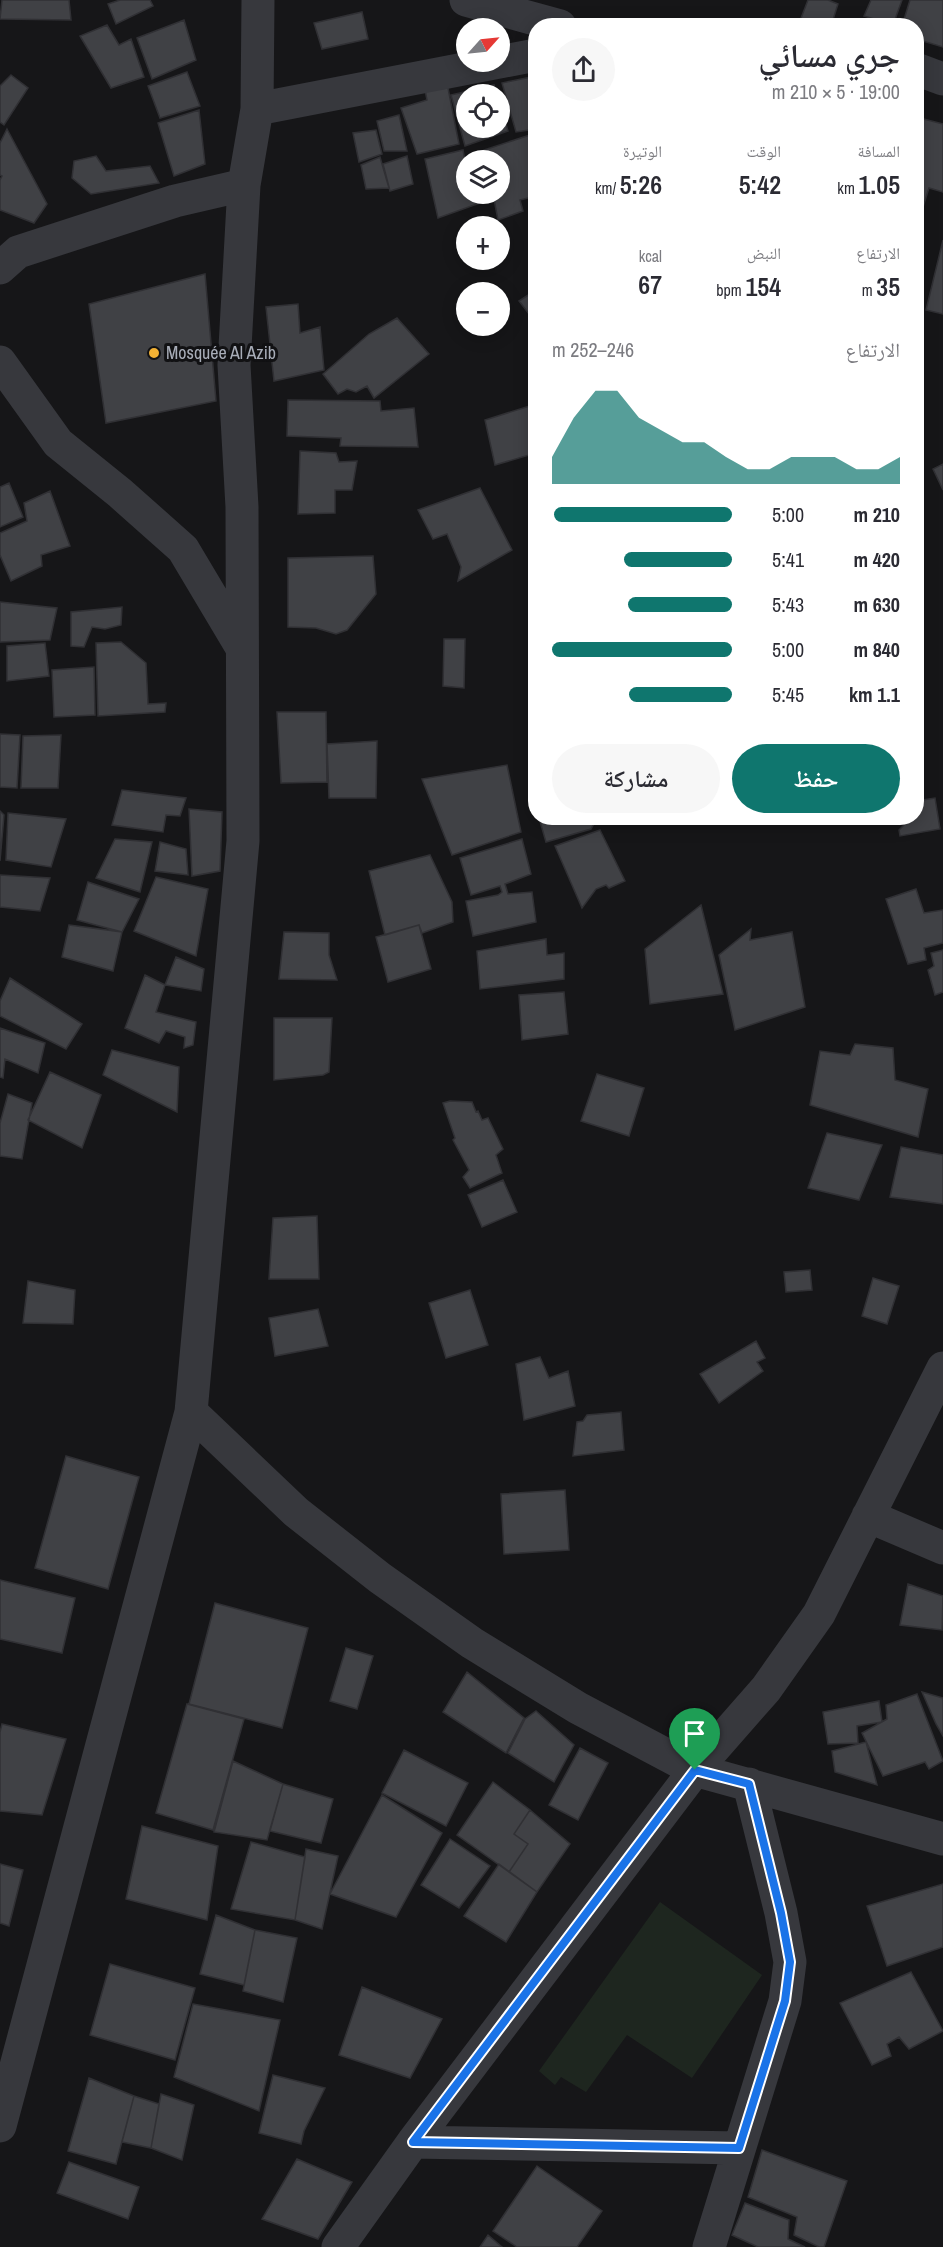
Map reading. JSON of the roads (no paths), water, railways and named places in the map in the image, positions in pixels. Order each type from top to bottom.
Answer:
[{"type":"street","points":[[0,2126],[191,1412],[243,841],[242,507],[234,364],[244,185],[257,109],[258,0]]},
{"type":"street","points":[[466,0],[531,18]]},
{"type":"street","points":[[257,109],[528,57]]},
{"type":"street","points":[[924,72],[943,79]]},
{"type":"street","points":[[0,268],[18,252],[175,201],[244,185]]},
{"type":"street","points":[[0,362],[58,443],[120,493],[183,549],[244,651]]},
{"type":"street","points":[[333,2246],[695,1770],[766,1689],[819,1614],[943,1368]]},
{"type":"street","points":[[191,1412],[296,1512],[380,1578],[472,1643],[578,1708],[695,1770],[943,1839]]},
{"type":"street","points":[[868,1516],[943,1548]]},
{"type":"street","points":[[708,2247],[785,2001],[790,1962],[781,1913],[749,1784]]},
{"type":"street","points":[[413,2142],[739,2148]]},
{"type":"place","name":"Mosquée Al Azib","points":[[154,353]]}]
